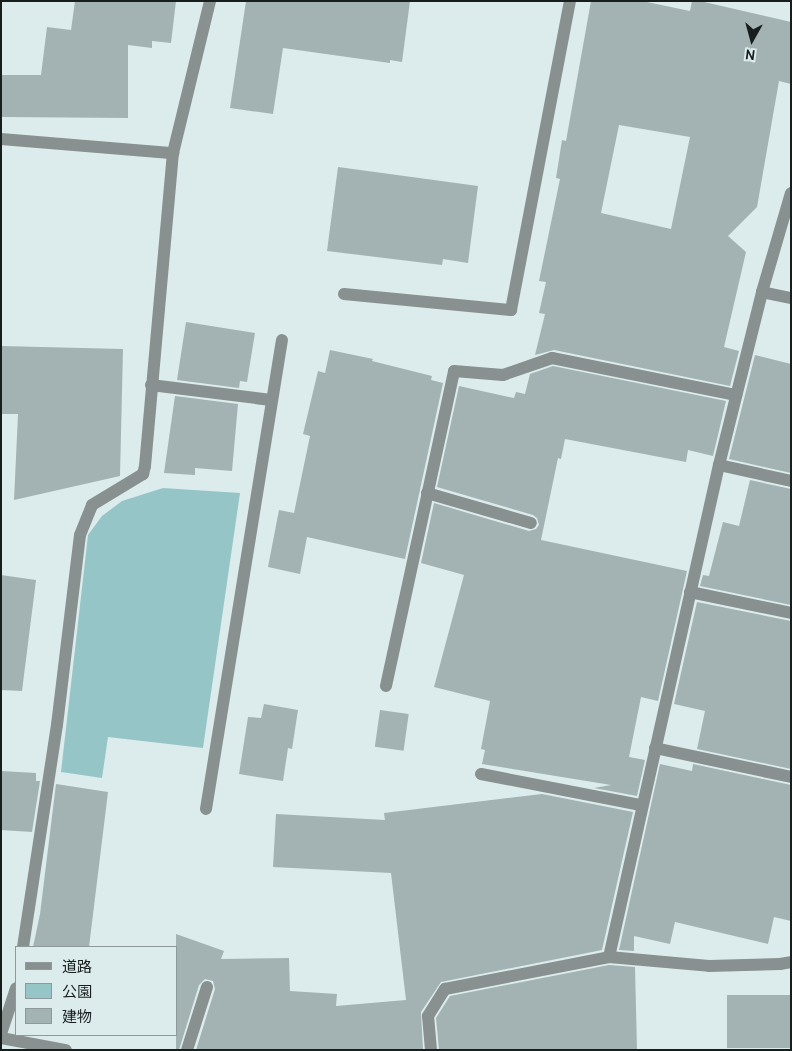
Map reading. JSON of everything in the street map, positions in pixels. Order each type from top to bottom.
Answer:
[{"type":"street","points":[[23,946],[57,725],[80,535],[92,505],[143,474],[173,153],[210,1]]},
{"type":"street","points":[[344,294],[511,310],[570,1]]},
{"type":"street","points":[[1,139],[173,153]]},
{"type":"street","points":[[609,957],[641,805],[719,466],[762,292],[791,194]]},
{"type":"street","points":[[762,292],[791,298]]},
{"type":"street","points":[[206,809],[282,340]]},
{"type":"street","points":[[386,686],[454,371],[503,375],[552,358],[736,395]]},
{"type":"street","points":[[151,384],[271,400]]},
{"type":"street","points":[[719,466],[791,481]]},
{"type":"street","points":[[428,493],[531,523]]},
{"type":"street","points":[[690,592],[791,613]]},
{"type":"street","points":[[655,748],[791,778]]},
{"type":"street","points":[[481,774],[641,805]]},
{"type":"street","points":[[431,1050],[428,1016],[445,989],[609,957],[709,966],[791,962]]},
{"type":"street","points":[[187,1050],[207,987]]},
{"type":"street","points":[[15,991],[1,1036],[66,1050]]},
{"type":"green space","points":[[163,488],[240,493],[203,748],[108,737],[102,778],[61,772],[88,535],[102,516],[122,501]]},
{"type":"building","points":[[75,1],[176,1],[171,43],[152,41],[152,48],[128,45],[128,118],[1,117],[1,75],[41,75],[47,27],[71,30]]},
{"type":"building","points":[[246,1],[410,1],[402,62],[390,60],[390,63],[283,48],[273,114],[230,108]]},
{"type":"building","points":[[591,1],[642,1],[690,11],[692,1],[700,1],[791,22],[791,84],[779,81],[757,207],[728,236],[746,252],[724,347],[739,351],[730,386],[554,350],[535,355],[545,314],[539,313],[546,282],[539,281],[560,179],[556,178],[562,140],[566,141]],"holes":[[[619,125],[690,137],[671,229],[601,213]]]},
{"type":"building","points":[[338,167],[478,186],[468,263],[443,259],[442,265],[327,251]]},
{"type":"building","points":[[186,322],[255,333],[247,382],[240,381],[239,388],[177,380]]},
{"type":"building","points":[[1,346],[123,349],[120,476],[14,500],[18,414],[1,414]]},
{"type":"building","points":[[330,350],[373,359],[372,361],[432,376],[431,380],[443,383],[405,559],[307,537],[300,574],[268,567],[279,510],[294,513],[310,436],[303,434],[318,371],[325,373]]},
{"type":"building","points":[[755,355],[791,364],[791,473],[729,459]]},
{"type":"building","points":[[553,366],[726,401],[713,456],[688,450],[686,462],[565,439],[561,459],[558,458],[541,540],[687,571],[658,701],[641,697],[629,757],[645,760],[637,796],[594,788],[611,785],[482,764],[485,750],[481,749],[490,701],[434,687],[464,575],[421,563],[434,503],[529,531],[536,529],[539,525],[537,518],[533,515],[437,487],[459,386],[514,398],[516,392],[525,394],[530,374]]},
{"type":"building","points":[[175,396],[238,404],[232,471],[195,468],[195,475],[164,473]]},
{"type":"building","points":[[750,480],[791,489],[791,605],[700,586],[703,575],[709,576],[723,522],[739,526]]},
{"type":"building","points":[[1,575],[36,580],[22,691],[1,690]]},
{"type":"building","points":[[697,602],[791,621],[791,769],[697,749],[705,711],[674,704]]},
{"type":"building","points":[[264,704],[298,710],[292,749],[288,748],[283,781],[239,774],[248,717],[261,718]]},
{"type":"building","points":[[380,710],[409,714],[404,751],[375,747]]},
{"type":"building","points":[[660,764],[692,771],[693,764],[791,785],[791,921],[774,917],[768,944],[675,922],[670,944],[634,936],[634,951],[619,950]]},
{"type":"building","points":[[1,771],[36,773],[36,781],[40,781],[32,832],[1,830]]},
{"type":"building","points":[[56,784],[108,792],[89,946],[33,946],[40,914]]},
{"type":"building","points":[[542,794],[633,812],[602,950],[441,982],[421,1012],[423,1050],[196,1050],[215,989],[213,981],[205,979],[199,985],[179,1050],[176,1050],[176,1036],[178,1036],[178,946],[176,946],[176,934],[224,951],[221,959],[289,958],[290,991],[337,994],[336,1006],[406,1000],[391,873],[273,867],[276,814],[385,820],[384,813]]},
{"type":"building","points":[[609,965],[635,967],[637,1050],[439,1050],[436,1018],[450,996]]},
{"type":"building","points":[[727,995],[791,995],[791,1048],[727,1048]]}]
